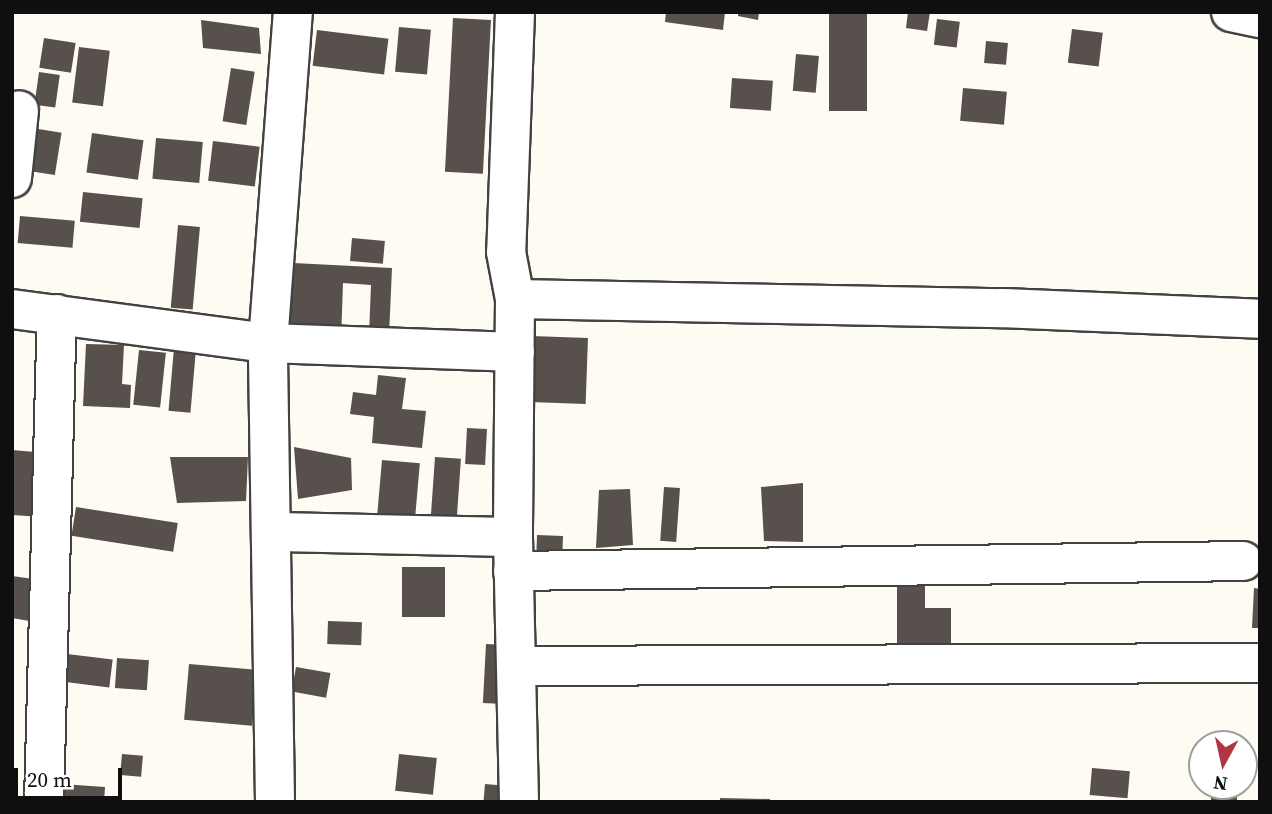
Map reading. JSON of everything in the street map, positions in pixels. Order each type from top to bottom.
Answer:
[{"type":"street","points":[[275,802],[274,532],[268,343],[293,12]]},
{"type":"street","points":[[515,12],[506,253],[515,299],[513,554],[519,802]]},
{"type":"street","points":[[1231,12],[1260,18]]},
{"type":"street","points":[[12,178],[19,110]]},
{"type":"street","points":[[515,299],[1002,308],[1260,318]]},
{"type":"street","points":[[12,309],[268,343],[514,352]]},
{"type":"street","points":[[44,802],[57,314]]},
{"type":"street","points":[[274,532],[513,554],[1243,561]]},
{"type":"street","points":[[516,666],[1260,663]]},
{"type":"building","points":[[666,12],[725,12],[723,30],[665,22]]},
{"type":"building","points":[[738,12],[759,12],[758,20],[738,16]]},
{"type":"building","points":[[829,12],[867,12],[867,111],[829,111]]},
{"type":"building","points":[[908,12],[930,12],[927,31],[906,28]]},
{"type":"building","points":[[453,18],[491,20],[483,174],[445,172]]},
{"type":"building","points":[[937,19],[960,22],[957,48],[934,45]]},
{"type":"building","points":[[201,20],[259,28],[261,54],[203,48]]},
{"type":"building","points":[[399,27],[431,30],[427,75],[395,72]]},
{"type":"building","points":[[1072,29],[1103,33],[1099,67],[1068,63]]},
{"type":"building","points":[[317,30],[388,39],[384,75],[313,66]]},
{"type":"building","points":[[44,38],[76,43],[71,73],[39,68]]},
{"type":"building","points":[[986,41],[1008,43],[1006,65],[984,63]]},
{"type":"building","points":[[79,47],[110,51],[103,106],[72,103]]},
{"type":"building","points":[[796,54],[819,56],[816,93],[793,91]]},
{"type":"building","points":[[231,68],[255,72],[246,125],[223,121]]},
{"type":"building","points":[[39,72],[60,75],[55,108],[34,105]]},
{"type":"building","points":[[732,78],[773,81],[771,111],[730,108]]},
{"type":"building","points":[[963,88],[1007,92],[1004,125],[960,121]]},
{"type":"building","points":[[26,127],[62,133],[55,175],[19,169]]},
{"type":"building","points":[[92,133],[143,140],[138,180],[86,173]]},
{"type":"building","points":[[156,138],[203,142],[199,183],[152,179]]},
{"type":"building","points":[[213,141],[260,147],[255,186],[208,181]]},
{"type":"building","points":[[83,192],[143,198],[140,228],[80,222]]},
{"type":"building","points":[[20,216],[75,221],[72,248],[18,243]]},
{"type":"building","points":[[178,225],[200,227],[193,310],[171,308]]},
{"type":"building","points":[[352,238],[385,241],[383,264],[350,261]]},
{"type":"building","points":[[293,263],[392,268],[389,336],[369,335],[371,285],[343,283],[341,341],[290,338]]},
{"type":"building","points":[[532,336],[588,338],[586,404],[530,402]]},
{"type":"building","points":[[86,344],[124,345],[122,384],[131,385],[130,408],[83,406]]},
{"type":"building","points":[[174,348],[196,350],[190,413],[169,411]]},
{"type":"building","points":[[139,350],[166,353],[160,408],[133,405]]},
{"type":"building","points":[[378,375],[406,378],[402,409],[426,411],[422,448],[372,443],[374,417],[350,414],[353,392],[376,395]]},
{"type":"building","points":[[467,428],[487,429],[485,465],[465,464]]},
{"type":"building","points":[[294,447],[351,458],[352,490],[298,499]]},
{"type":"building","points":[[12,450],[47,453],[42,517],[12,515]]},
{"type":"building","points":[[170,457],[248,457],[246,501],[177,503]]},
{"type":"building","points":[[435,457],[461,459],[456,526],[430,524]]},
{"type":"building","points":[[382,460],[420,463],[414,526],[377,523]]},
{"type":"building","points":[[803,483],[803,542],[764,541],[761,487]]},
{"type":"building","points":[[664,487],[680,488],[676,542],[660,541]]},
{"type":"building","points":[[630,489],[633,545],[596,548],[599,490]]},
{"type":"building","points":[[76,507],[178,523],[173,552],[71,536]]},
{"type":"building","points":[[537,535],[563,536],[562,557],[536,556]]},
{"type":"building","points":[[402,567],[445,567],[445,617],[402,617]]},
{"type":"building","points":[[897,574],[925,574],[925,608],[951,608],[951,646],[897,646]]},
{"type":"building","points":[[12,576],[41,580],[35,622],[12,618]]},
{"type":"building","points":[[1254,588],[1260,589],[1260,628],[1252,628]]},
{"type":"building","points":[[328,621],[362,622],[361,645],[327,644]]},
{"type":"building","points":[[486,644],[506,645],[503,704],[483,703]]},
{"type":"building","points":[[67,654],[113,660],[109,687],[64,682]]},
{"type":"building","points":[[117,658],[149,660],[147,690],[115,688]]},
{"type":"building","points":[[189,664],[257,670],[252,726],[184,720]]},
{"type":"building","points":[[296,667],[330,673],[326,698],[292,692]]},
{"type":"building","points":[[122,754],[143,756],[141,777],[120,775]]},
{"type":"building","points":[[399,754],[437,758],[433,795],[395,791]]},
{"type":"building","points":[[1092,768],[1130,771],[1128,798],[1090,795]]},
{"type":"building","points":[[62,784],[105,787],[104,802],[60,802]]},
{"type":"building","points":[[485,784],[508,786],[507,802],[483,802]]},
{"type":"building","points":[[720,798],[770,799],[770,802],[720,802]]},
{"type":"building","points":[[1211,800],[1237,800],[1237,802]]}]
